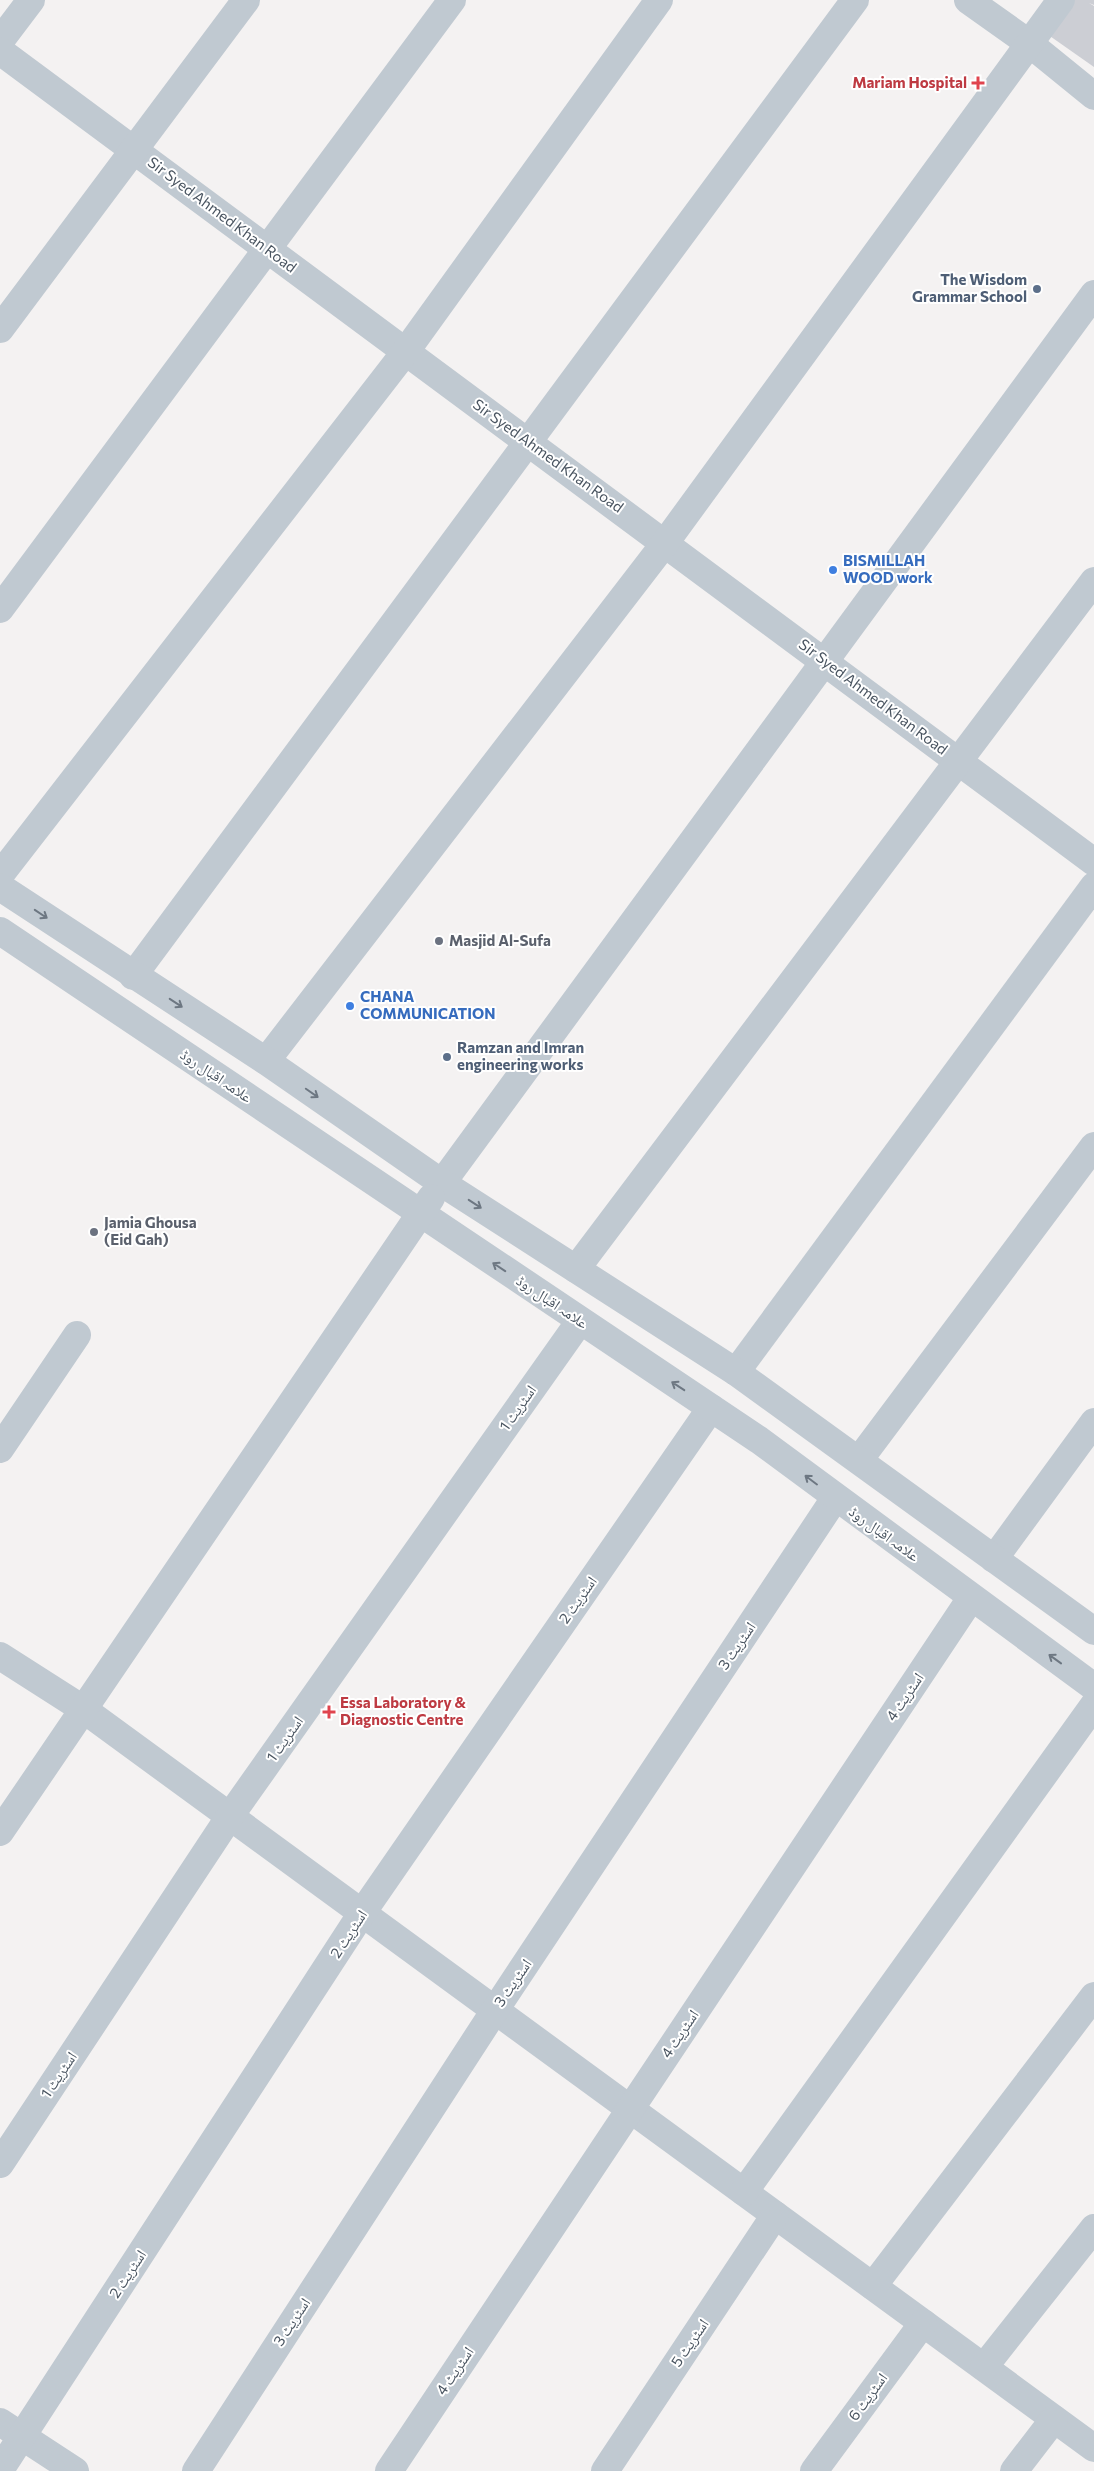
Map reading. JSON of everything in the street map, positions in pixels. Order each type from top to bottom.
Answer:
[{"type":"street","points":[[0,42],[31,0]]},
{"type":"street","points":[[0,330],[246,0]]},
{"type":"street","points":[[0,609],[452,0]]},
{"type":"street","points":[[0,875],[406,352],[659,0]]},
{"type":"street","points":[[133,976],[527,440],[855,0]]},
{"type":"street","points":[[968,0],[1030,44],[1094,96]]},
{"type":"street","points":[[266,1061],[665,543],[1062,0]]},
{"type":"street","name":"Sir Syed Ahmed Khan Road","points":[[0,51],[1094,862]]},
{"type":"street","points":[[0,1832],[419,1212],[826,662],[1094,294]]},
{"type":"street","points":[[576,1270],[1094,582]]},
{"type":"street","points":[[736,1372],[1094,886]]},
{"type":"street","points":[[0,887],[133,976],[266,1061],[442,1183],[736,1372],[1094,1631]]},
{"type":"street","name":"علامہ اقبال روڈ","points":[[0,932],[759,1440],[835,1498],[1094,1687]]},
{"type":"street","points":[[859,1460],[1094,1146]]},
{"type":"street","name":"اسٹریٹ 1","points":[[0,2164],[230,1816],[580,1321]]},
{"type":"street","points":[[0,1449],[77,1335]]},
{"type":"street","name":"اسٹریٹ 2","points":[[0,2470],[362,1913],[711,1408]]},
{"type":"street","points":[[994,1559],[1094,1422]]},
{"type":"street","name":"اسٹریٹ 3","points":[[196,2471],[495,2010],[835,1498]]},
{"type":"street","name":"اسٹریٹ 4","points":[[389,2471],[971,1598]]},
{"type":"street","points":[[0,1656],[83,1709],[1094,2448]]},
{"type":"street","points":[[744,2192],[1094,1705]]},
{"type":"street","points":[[873,2286],[1094,1996]]},
{"type":"street","name":"اسٹریٹ 5","points":[[605,2471],[775,2215]]},
{"type":"street","points":[[984,2367],[1094,2228]]},
{"type":"street","name":"اسٹریٹ 6","points":[[814,2471],[923,2322]]},
{"type":"street","points":[[1014,2471],[1054,2419]]},
{"type":"street","points":[[0,2422],[75,2471]]},
{"type":"building","points":[[1068,0],[1094,0],[1094,5],[1089,3],[1094,6],[1094,67],[1047,34]]},
{"type":"place","name":"Mariam Hospital","points":[[978,83]]},
{"type":"place","name":"The Wisdom Grammar School","points":[[1037,289]]},
{"type":"place","name":"BISMILLAH WOOD work","points":[[833,570]]},
{"type":"place","name":"Masjid Al-Sufa","points":[[439,941]]},
{"type":"place","name":"CHANA COMMUNICATION","points":[[350,1006]]},
{"type":"place","name":"Ramzan and Imran engineering works","points":[[447,1057]]},
{"type":"place","name":"Jamia Ghousa (Eid Gah)","points":[[94,1232]]},
{"type":"place","name":"Essa Laboratory & Diagnostic Centre","points":[[329,1712]]}]
